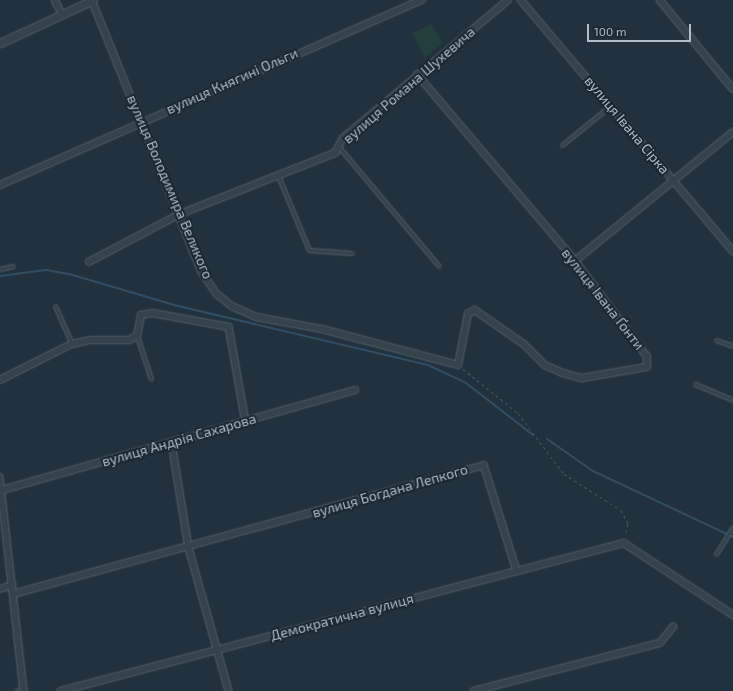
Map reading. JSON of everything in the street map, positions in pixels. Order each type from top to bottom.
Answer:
[{"type":"street","points":[[55,0],[62,14]]},
{"type":"street","points":[[0,42],[93,0]]},
{"type":"street","name":"вулиця Володимира Великого","points":[[93,0],[143,121],[202,272],[217,294],[232,306],[256,317],[322,329],[458,365]]},
{"type":"street","name":"вулиця Княгині Ольги","points":[[0,184],[422,0]]},
{"type":"street","name":"вулиця Романа Шухевича","points":[[89,262],[180,214],[279,178],[328,157],[339,147],[343,138],[508,0]]},
{"type":"street","name":"вулиця Івана Сірка","points":[[521,0],[733,251]]},
{"type":"street","points":[[660,0],[733,88]]},
{"type":"street","name":"вулиця Івана Ґонти","points":[[417,75],[575,261],[647,357],[647,367],[582,378],[563,374],[545,365],[524,344],[475,310],[468,314],[458,365]]},
{"type":"street","points":[[575,261],[675,182],[733,132]]},
{"type":"street","points":[[0,380],[72,344],[91,340],[129,340],[136,336],[138,320],[147,313],[229,328],[246,422]]},
{"type":"street","name":"вулиця Андрія Сахарова","points":[[2,490],[356,390]]},
{"type":"street","points":[[172,443],[189,548],[230,691]]},
{"type":"street","name":"вулиця Богдана Лепкого","points":[[13,594],[189,548],[484,465],[517,571]]},
{"type":"street","points":[[0,477],[24,690]]},
{"type":"street","points":[[624,543],[733,615]]},
{"type":"street","name":"Демократична вулиця","points":[[61,691],[624,543]]},
{"type":"street","points":[[0,589],[12,585]]},
{"type":"street","points":[[474,691],[660,643],[673,627]]},
{"type":"lane","points":[[562,145],[611,105]]},
{"type":"lane","points":[[339,147],[439,266]]},
{"type":"lane","points":[[279,178],[309,250],[352,253]]},
{"type":"lane","points":[[0,269],[13,266]]},
{"type":"lane","points":[[55,306],[72,344]]},
{"type":"lane","points":[[136,336],[151,379]]},
{"type":"lane","points":[[716,340],[733,346]]},
{"type":"lane","points":[[695,384],[733,400]]},
{"type":"lane","points":[[716,554],[733,527]]},
{"type":"lane","points":[[16,691],[24,690]]},
{"type":"path","points":[[458,365],[518,413],[564,474],[621,510],[628,524],[624,543]]},
{"type":"green space","points":[[431,24],[443,43],[425,58],[412,33]]},
{"type":"waterway","points":[[0,276],[46,270],[69,274],[174,305],[428,365],[466,383],[533,435]]},
{"type":"waterway","points":[[547,439],[593,471],[733,537]]}]
